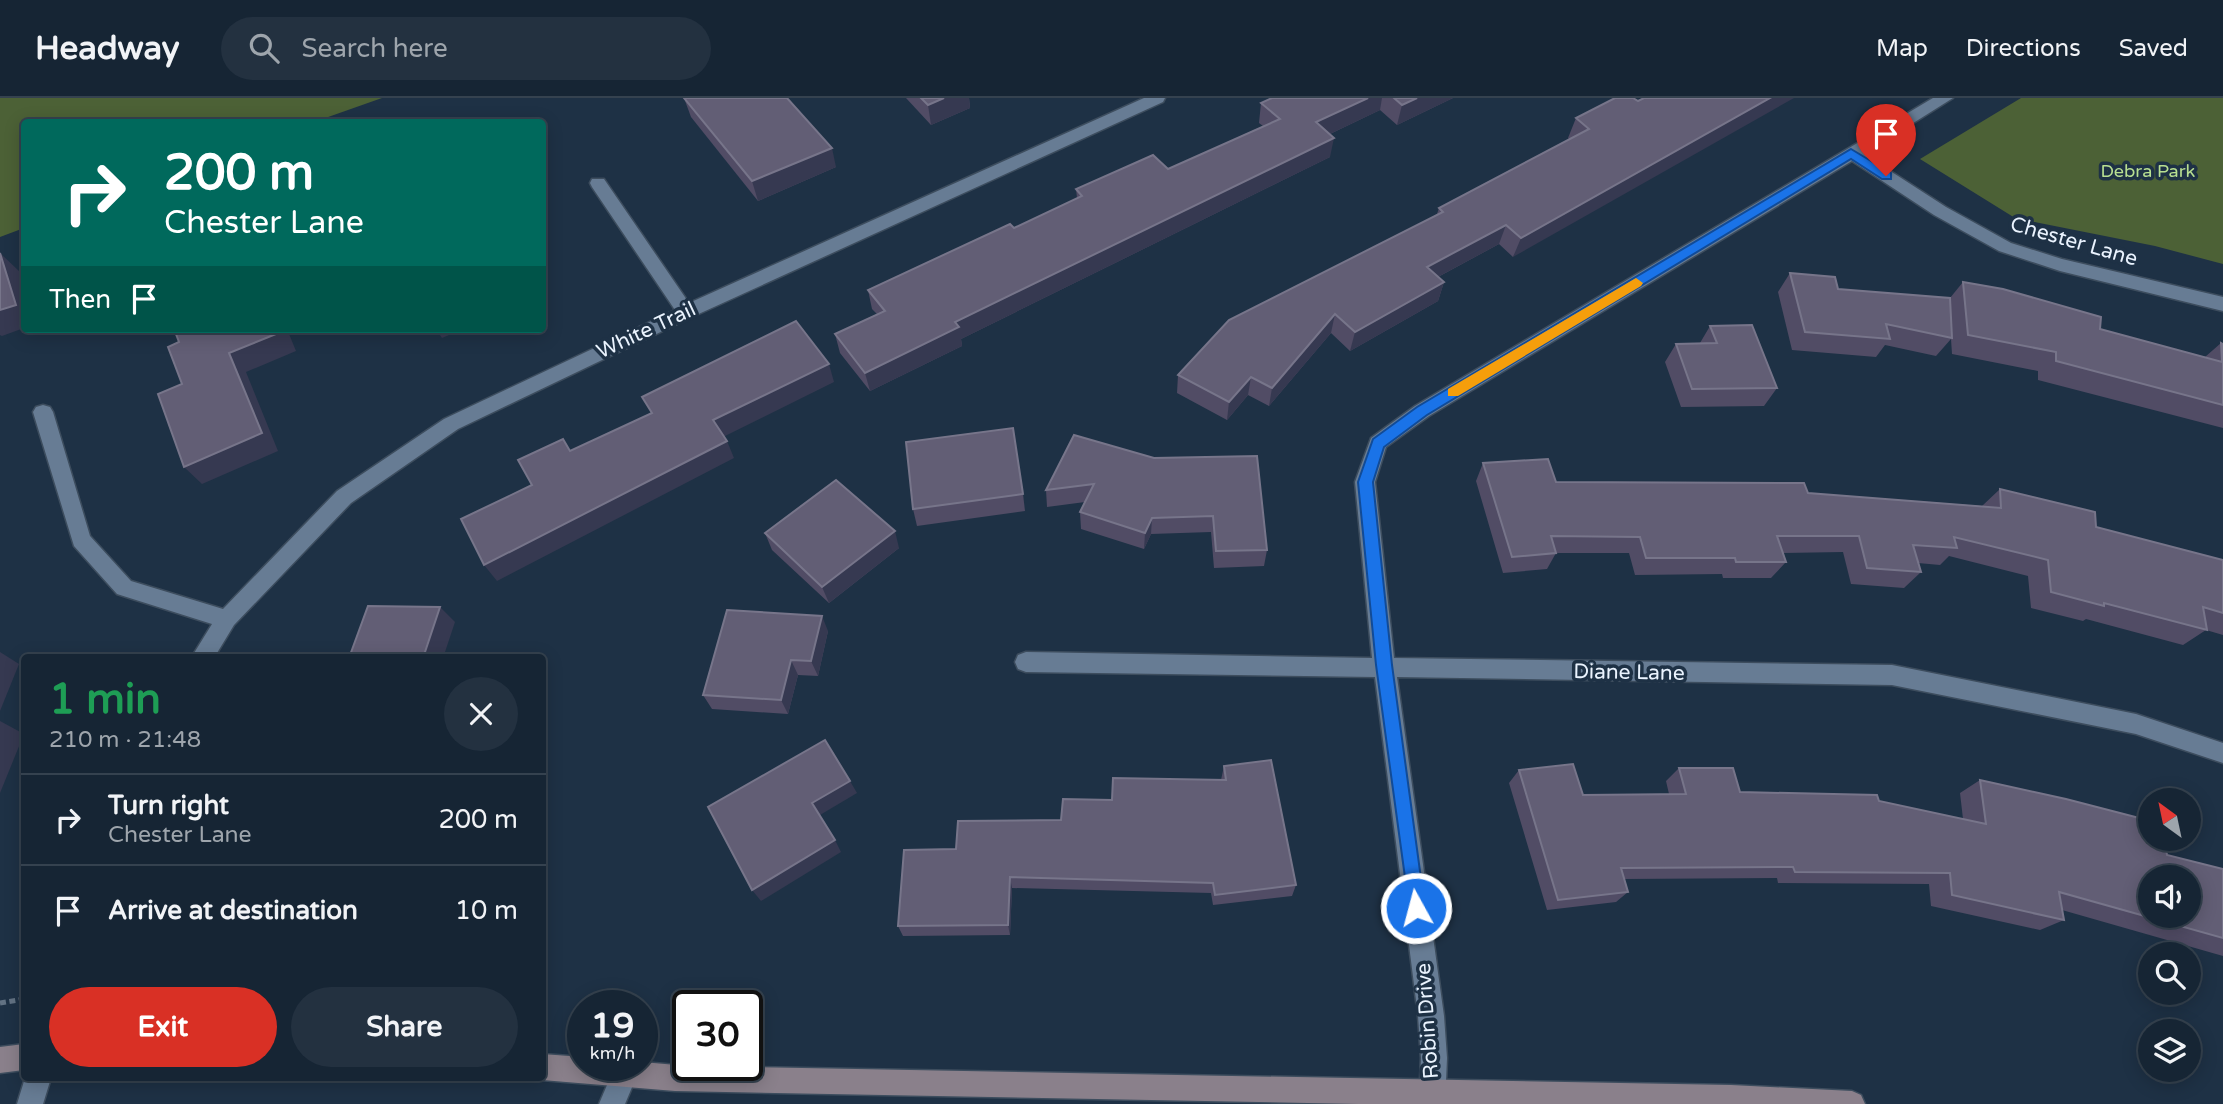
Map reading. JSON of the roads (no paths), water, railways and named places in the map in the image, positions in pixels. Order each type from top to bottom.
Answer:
[{"type":"street","name":"Robin Drive","points":[[1432,1098],[1434,1058],[1431,1016],[1384,665],[1365,482],[1378,443],[1422,411],[1945,98]]},
{"type":"street","name":"White Trail","points":[[205,654],[227,619],[344,497],[451,424],[686,312],[1147,100]]},
{"type":"street","name":"Chester Lane","points":[[1851,153],[1940,211],[2005,247],[2060,265],[2223,304]]},
{"type":"street","points":[[598,183],[686,312]]},
{"type":"street","points":[[43,412],[81,540],[124,588],[227,619]]},
{"type":"street","name":"Diane Lane","points":[[1026,662],[1384,665],[1441,670],[1892,675],[2136,724],[2223,753]]},
{"type":"street","points":[[0,1060],[21,1056]]},
{"type":"street","points":[[546,1067],[567,1069]]},
{"type":"street","points":[[658,1076],[1432,1098],[1731,1098],[1853,1104]]},
{"type":"street","points":[[30,1104],[37,1081]]},
{"type":"street","points":[[612,1104],[622,1081]]},
{"type":"park label","name":"Debra Park","points":[[2148,171]]}]
